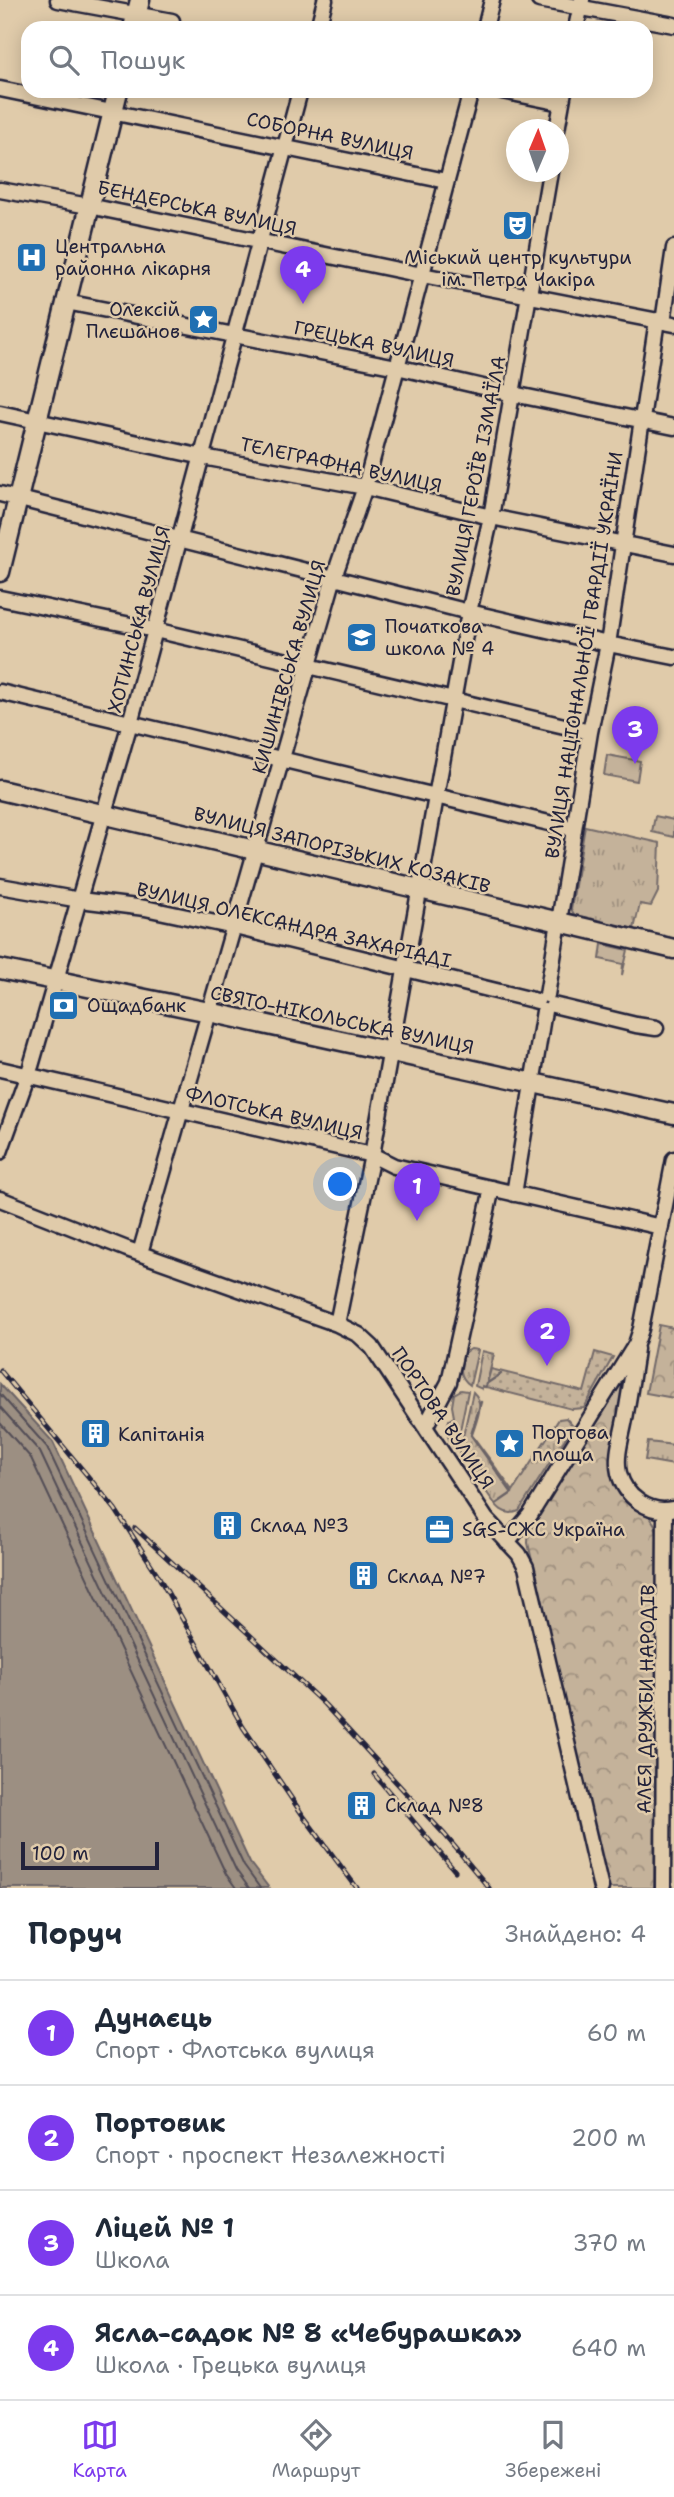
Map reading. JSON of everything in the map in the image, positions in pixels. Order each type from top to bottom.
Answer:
[{"type":"main road","points":[[0,572],[9,496],[37,422],[116,98]]},
{"type":"main road","name":"ВУЛИЦЯ ЗАПОРІЗЬКИХ КОЗАКІВ","points":[[0,790],[674,949]]},
{"type":"main road","name":"СВЯТО-НІКОЛЬСЬКА ВУЛИЦЯ","points":[[0,970],[209,1012],[674,1114]]},
{"type":"street","points":[[58,0],[172,21]]},
{"type":"street","points":[[320,21],[325,0]]},
{"type":"street","points":[[487,21],[492,0]]},
{"type":"street","points":[[539,0],[581,4],[674,25]]},
{"type":"street","name":"СОБОРНА ВУЛИЦЯ","points":[[0,89],[21,93]]},
{"type":"street","name":"СОБОРНА ВУЛИЦЯ","points":[[44,98],[446,181]]},
{"type":"street","name":"ХОТИНСЬКА ВУЛИЦЯ","points":[[0,1152],[29,1075],[80,900],[181,540],[298,98]]},
{"type":"street","name":"КИШИНІВСЬКА ВУЛИЦЯ","points":[[140,1253],[334,577],[365,487],[469,98]]},
{"type":"street","points":[[559,119],[563,98]]},
{"type":"street","name":"ВУЛИЦЯ ГЕРОЇВ ІЗМАЇЛА","points":[[337,1324],[372,1155],[469,612],[491,517],[548,182]]},
{"type":"street","name":"БЕНДЕРСЬКА ВУЛИЦЯ","points":[[0,190],[664,322]]},
{"type":"street","name":"ВУЛИЦЯ НАЦІОНАЛЬНОЇ ГВАРДІЇ УКРАЇНИ","points":[[514,1194],[590,732],[608,644],[642,421],[664,322],[674,248]]},
{"type":"street","name":"ГРЕЦЬКА ВУЛИЦЯ","points":[[66,302],[397,367],[674,427]]},
{"type":"street","name":"ТЕЛЕГРАФНА ВУЛИЦЯ","points":[[0,413],[203,457],[365,487],[623,546],[674,554]]},
{"type":"street","points":[[9,496],[469,612],[674,657]]},
{"type":"street","points":[[0,598],[155,631],[590,732]]},
{"type":"street","points":[[0,692],[574,829]]},
{"type":"street","name":"ВУЛИЦЯ ОЛЕКСАНДРА ЗАХАРІАДІ","points":[[0,886],[145,908],[234,927],[656,1028]]},
{"type":"street","name":"ФЛОТСЬКА ВУЛИЦЯ","points":[[0,1069],[372,1155],[394,1166],[661,1227]]},
{"type":"street","points":[[669,1515],[643,1505],[631,1496],[619,1472],[636,1344],[674,1159]]},
{"type":"street","points":[[425,1427],[449,1382],[492,1188]]},
{"type":"street","name":"ПОРТОВА ВУЛИЦЯ","points":[[0,1199],[337,1324],[359,1335],[372,1347],[486,1519],[519,1554],[526,1567],[601,1888]]},
{"type":"street","points":[[507,1542],[530,1515],[636,1344]]},
{"type":"street","name":"АЛЕЯ ДРУЖБИ НАРОДІВ","points":[[663,1888],[669,1515]]},
{"type":"green space","points":[[607,755],[640,761],[637,781],[604,775]]},
{"type":"green space","points":[[655,816],[674,820],[674,837],[652,832]]},
{"type":"green space","points":[[585,826],[660,843],[658,892],[651,906],[640,904],[634,929],[575,916],[571,909]]},
{"type":"green space","points":[[602,944],[628,950],[622,975],[623,964],[600,959]]},
{"type":"green space","points":[[659,1325],[674,1328],[674,1398],[646,1393]]},
{"type":"green space","points":[[471,1349],[478,1350],[470,1385],[463,1378],[461,1370],[464,1353]]},
{"type":"green space","points":[[482,1351],[494,1354],[486,1387],[482,1386],[482,1389],[475,1386]]},
{"type":"green space","points":[[595,1352],[613,1357],[584,1408],[572,1409],[486,1387],[491,1369],[584,1392]]},
{"type":"green space","points":[[622,1373],[626,1375],[611,1458],[626,1497],[650,1517],[657,1534],[654,1888],[606,1888],[528,1543],[529,1525]]},
{"type":"green space","points":[[461,1390],[468,1391],[456,1450],[449,1440],[447,1429],[449,1420],[454,1417],[454,1394]]},
{"type":"green space","points":[[473,1392],[479,1407],[472,1435],[513,1491],[559,1419],[566,1418],[573,1426],[519,1511],[508,1513],[499,1508],[485,1490],[491,1485],[480,1469],[473,1473],[459,1454]]},
{"type":"green space","points":[[648,1442],[674,1445],[674,1465],[645,1460]]},
{"type":"water","points":[[0,1384],[53,1442],[250,1863],[269,1888],[0,1888]]},
{"type":"waterway","points":[[485,1387],[501,1374]]},
{"type":"waterway","points":[[481,1402],[471,1435],[512,1493],[496,1504]]},
{"type":"railway","points":[[0,1370],[115,1509],[156,1572],[243,1727],[302,1814],[357,1888]]},
{"type":"railway","points":[[135,1528],[324,1704],[445,1835],[489,1888]]},
{"type":"railway","points":[[374,1774],[455,1871]]},
{"type":"place","name":"Міський центр культури ім. Петра Чакіра","points":[[518,226]]},
{"type":"place","name":"Центральна районна лікарня","points":[[32,257]]},
{"type":"place","name":"Ясла-садок № 8 «Чебурашка»","points":[[303,304]]},
{"type":"place","name":"Олексій Плєшанов","points":[[203,320]]},
{"type":"place","name":"Початкова школа № 4","points":[[362,637]]},
{"type":"place","name":"Ліцей № 1","points":[[635,764]]},
{"type":"place","name":"Ощадбанк","points":[[64,1005]]},
{"type":"place","name":"Дунаєць","points":[[417,1221]]},
{"type":"place","name":"Портовик","points":[[547,1366]]},
{"type":"place","name":"Капітанія","points":[[95,1434]]},
{"type":"place","name":"Портова площа","points":[[509,1443]]},
{"type":"place","name":"Склад №3","points":[[227,1525]]},
{"type":"place","name":"SGS‑СЖС Україна","points":[[439,1529]]},
{"type":"place","name":"Склад №7","points":[[364,1576]]},
{"type":"place","name":"Склад №8","points":[[362,1805]]}]
